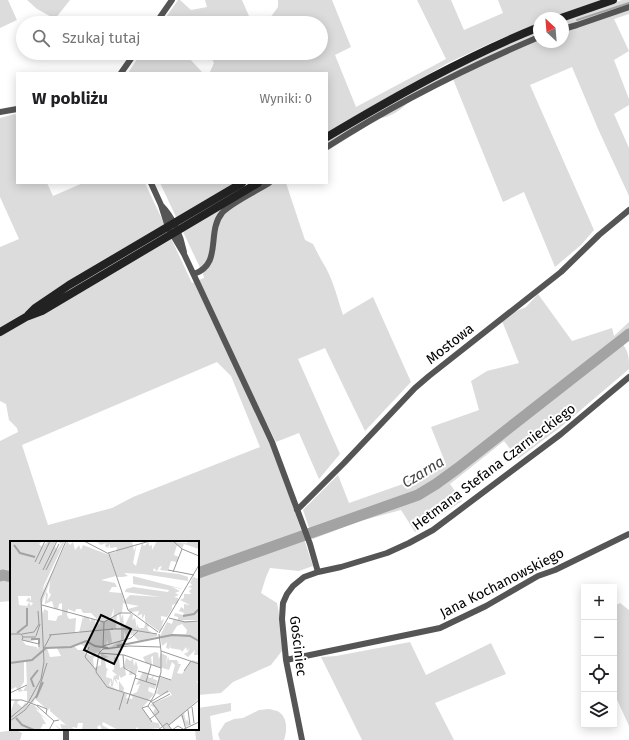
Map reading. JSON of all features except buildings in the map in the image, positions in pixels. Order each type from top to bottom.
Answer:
[{"type":"main road","points":[[569,15],[613,0]]},
{"type":"main road","points":[[328,136],[442,71],[489,48],[533,30]]},
{"type":"main road","points":[[173,229],[240,184]]},
{"type":"main road","points":[[0,332],[26,317],[35,308],[69,285],[256,184]]},
{"type":"street","points":[[161,16],[172,0]]},
{"type":"street","points":[[569,28],[629,7]]},
{"type":"street","points":[[328,146],[447,79],[533,40]]},
{"type":"street","points":[[122,72],[130,60]]},
{"type":"street","points":[[0,112],[16,109]]},
{"type":"street","points":[[151,184],[161,205],[168,211],[173,229],[182,244],[184,254],[272,442],[310,544],[318,572]]},
{"type":"street","points":[[194,274],[200,272],[209,264],[212,256],[216,223],[223,212],[267,184]]},
{"type":"street","name":"Mostowa","points":[[297,510],[344,464],[415,388],[561,272],[599,235],[629,210]]},
{"type":"street","name":"Hetmana Stefana Czarnieckiego","points":[[318,572],[341,567],[387,553],[433,530],[561,434],[629,377]]},
{"type":"street","name":"Jana Kochanowskiego","points":[[286,660],[440,628],[486,606],[538,576],[555,570],[629,534]]},
{"type":"street","name":"Gościniec","points":[[302,740],[286,660],[281,612],[284,599],[289,590],[298,582],[318,572]]},
{"type":"shaded area","points":[[0,0],[8,0],[16,20],[0,28]]},
{"type":"shaded area","points":[[27,0],[70,0],[57,16],[50,16],[37,9]]},
{"type":"shaded area","points":[[178,0],[180,0],[191,10],[207,7],[205,0],[242,0],[249,16],[167,16]]},
{"type":"shaded area","points":[[278,0],[332,0],[351,47],[335,55],[356,107],[446,59],[417,0],[451,0],[464,30],[503,13],[498,0],[602,0],[569,12],[533,12],[533,25],[448,63],[328,131],[328,72],[210,72],[214,63],[212,60],[328,60],[328,16],[271,16],[278,7]]},
{"type":"shaded area","points":[[622,0],[629,0],[629,14],[614,19],[629,51],[614,60],[629,99],[629,105],[614,114],[629,148],[629,196],[572,67],[530,85],[594,230],[581,245],[555,267],[524,192],[503,202],[453,79],[407,103],[395,113],[387,117],[380,118],[328,150],[328,140],[399,99],[453,70],[533,33],[533,48],[569,48],[569,18]]},
{"type":"shaded area","points":[[136,60],[191,60],[202,72],[129,72]]},
{"type":"shaded area","points":[[15,114],[16,184],[47,184],[53,196],[81,184],[145,184],[192,283],[204,278],[203,274],[160,184],[286,184],[305,240],[313,244],[326,268],[334,286],[343,315],[373,297],[411,382],[365,431],[325,348],[298,359],[340,454],[319,479],[299,433],[276,442],[267,424],[261,426],[279,464],[313,566],[299,571],[270,568],[261,593],[277,603],[285,647],[271,665],[233,682],[221,693],[199,695],[199,541],[10,541],[10,601],[0,602],[0,441],[18,432],[17,428],[9,420],[6,404],[0,401],[0,247],[19,239],[0,197],[0,118]],"holes":[[[217,362],[231,376],[260,447],[133,497],[112,508],[48,525],[22,445]]]},
{"type":"shaded area","points":[[538,294],[572,341],[612,328],[614,336],[629,322],[629,332],[498,433],[500,436],[621,342],[626,348],[629,369],[562,426],[518,459],[504,441],[450,484],[462,501],[415,532],[401,510],[360,521],[313,539],[303,510],[338,475],[349,503],[400,485],[445,462],[431,427],[479,410],[471,381],[487,371],[519,363],[502,321],[512,313],[526,307]]},
{"type":"shaded area","points":[[620,603],[629,610],[629,726],[617,700],[617,604]]},
{"type":"shaded area","points":[[410,642],[426,675],[491,643],[506,674],[435,703],[454,740],[362,740],[321,657],[336,656]]},
{"type":"shaded area","points":[[231,703],[231,711],[210,716],[213,740],[196,740],[195,730],[199,730],[199,708]]},
{"type":"shaded area","points":[[269,709],[279,712],[284,718],[286,733],[284,740],[220,740],[218,734],[225,723],[234,719],[243,718],[259,710]]},
{"type":"shaded area","points":[[16,730],[22,733],[20,740],[0,740],[0,732]]},
{"type":"waterway","points":[[577,20],[629,3]]},
{"type":"waterway","name":"Czarna","points":[[199,573],[418,495],[458,468],[629,334]]},
{"type":"waterway","name":"Czarna","points":[[0,576],[3,575],[10,577]]}]
